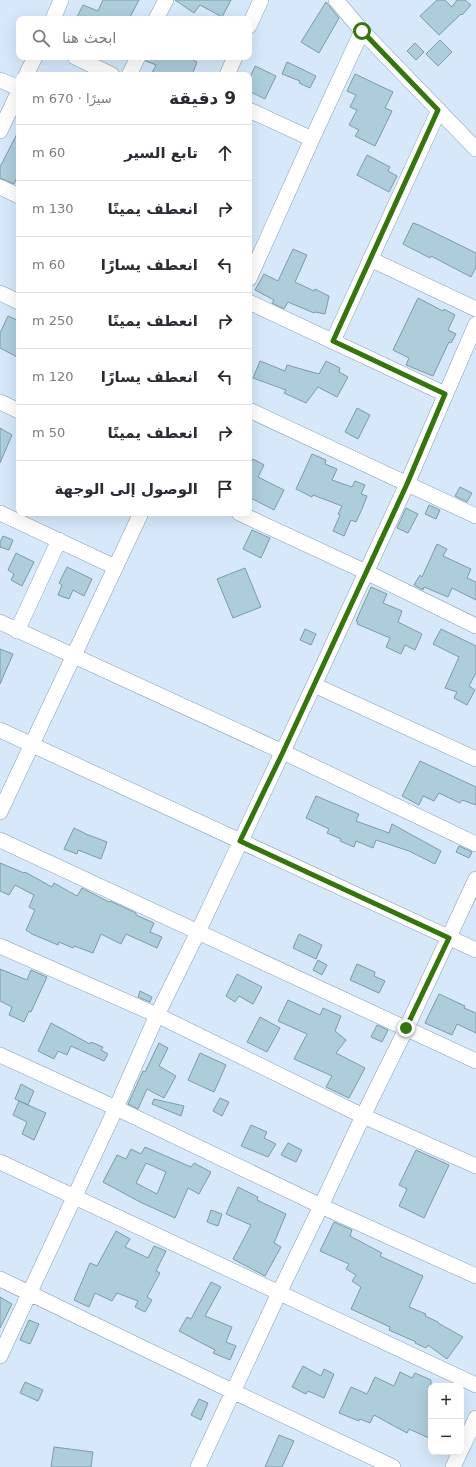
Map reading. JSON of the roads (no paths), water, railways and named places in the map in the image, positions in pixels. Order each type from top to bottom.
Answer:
[{"type":"street","points":[[54,16],[61,0]]},
{"type":"street","points":[[158,16],[166,0]]},
{"type":"street","points":[[252,20],[261,0]]},
{"type":"street","points":[[336,0],[362,31],[476,149]]},
{"type":"street","points":[[252,272],[362,31]]},
{"type":"street","points":[[28,72],[34,60]]},
{"type":"street","points":[[81,60],[106,72]]},
{"type":"street","points":[[130,72],[136,60]]},
{"type":"street","points":[[228,72],[234,60]]},
{"type":"street","points":[[0,80],[16,88]]},
{"type":"street","points":[[0,131],[16,96]]},
{"type":"street","points":[[333,341],[438,110]]},
{"type":"street","points":[[252,111],[312,139]]},
{"type":"street","points":[[0,187],[16,195]]},
{"type":"street","points":[[370,259],[476,309]]},
{"type":"street","points":[[0,293],[16,301]]},
{"type":"street","points":[[252,303],[445,394]]},
{"type":"street","points":[[0,1356],[116,1108],[157,1016],[283,752],[407,484],[476,324]]},
{"type":"street","points":[[0,402],[16,406]]},
{"type":"street","points":[[252,411],[476,516]]},
{"type":"street","points":[[0,513],[115,567]]},
{"type":"street","points":[[0,812],[33,745],[140,516]]},
{"type":"street","points":[[245,516],[366,572],[476,626]]},
{"type":"street","points":[[18,630],[59,540]]},
{"type":"street","points":[[0,622],[283,752],[476,844]]},
{"type":"street","points":[[314,685],[476,759]]},
{"type":"street","points":[[0,730],[476,950]]},
{"type":"street","points":[[0,840],[476,1061]]},
{"type":"street","points":[[198,1467],[232,1391],[476,879]]},
{"type":"street","points":[[0,946],[157,1016],[363,1116],[476,1166]]},
{"type":"street","points":[[0,1055],[116,1108],[321,1206],[476,1276]]},
{"type":"street","points":[[0,1162],[476,1385]]},
{"type":"street","points":[[0,1279],[30,1292],[232,1391],[367,1461],[393,1467]]},
{"type":"street","points":[[464,1444],[476,1418]]},
{"type":"street","points":[[453,1467],[459,1455]]}]
